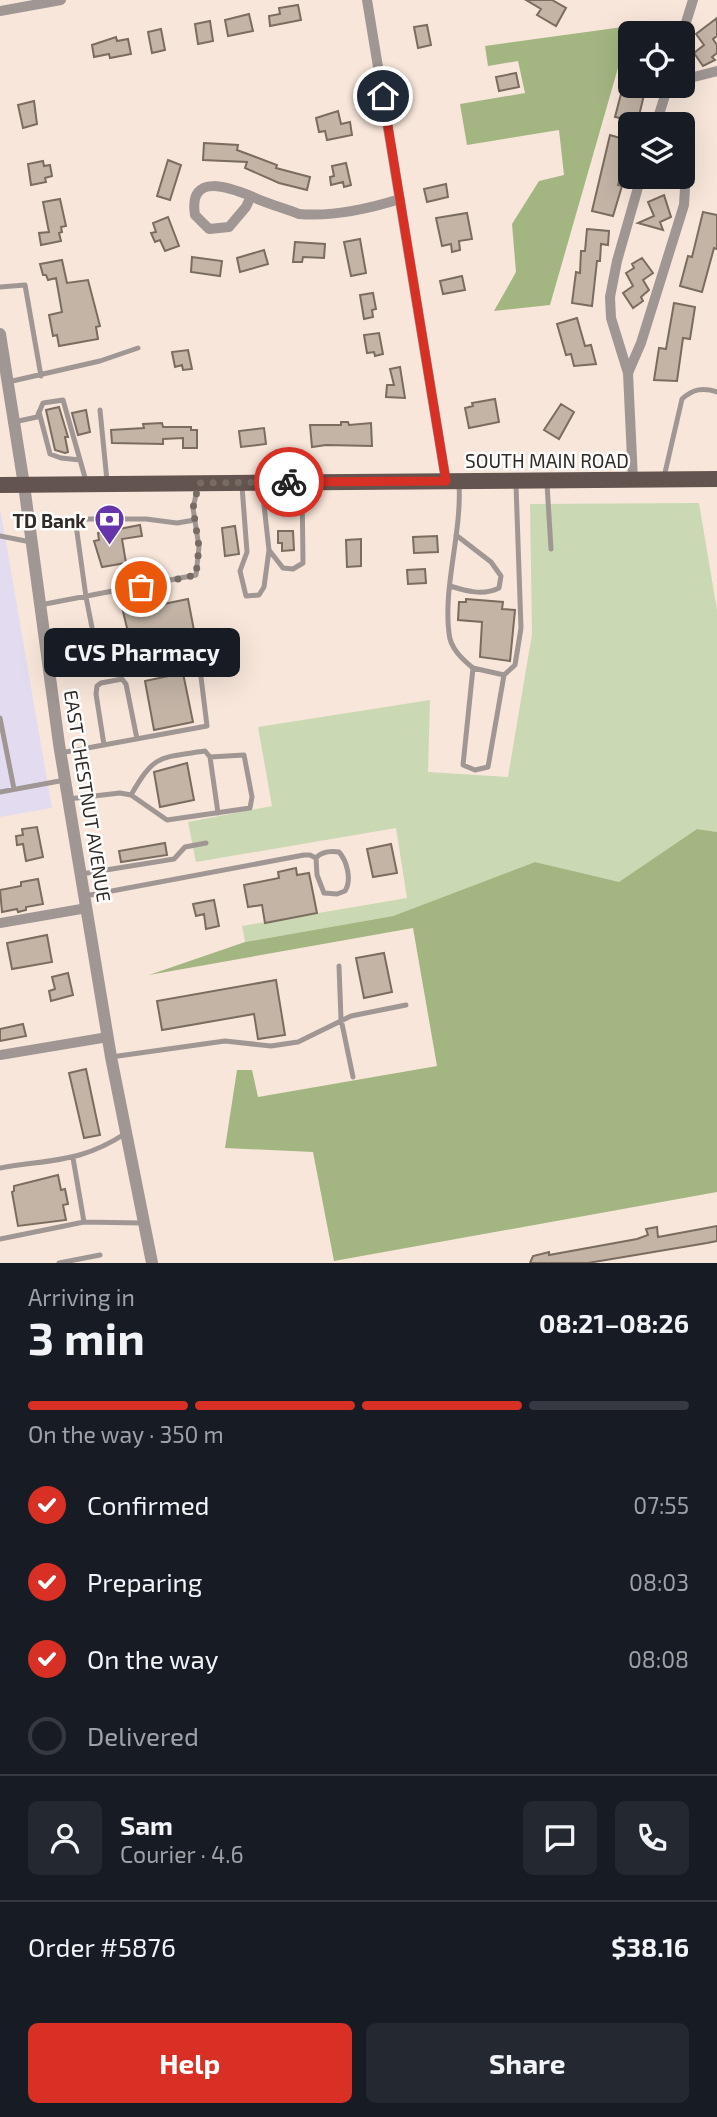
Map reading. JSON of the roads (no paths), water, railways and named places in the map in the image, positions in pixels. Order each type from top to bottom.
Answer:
[{"type":"main road","name":"SOUTH MAIN ROAD","points":[[0,485],[717,479]]},
{"type":"street","points":[[0,11],[61,0]]},
{"type":"street","points":[[368,0],[400,199],[452,481]]},
{"type":"street","points":[[686,21],[692,0]]},
{"type":"street","points":[[695,77],[717,71]]},
{"type":"street","points":[[251,196],[238,220],[229,227],[208,229],[195,215],[195,198],[208,187],[227,186],[299,214],[312,215],[366,208],[400,199]]},
{"type":"street","points":[[633,480],[628,373],[611,318],[610,297],[617,261],[638,189]]},
{"type":"street","points":[[628,373],[684,205],[685,189]]},
{"type":"street","name":"EAST CHESTNUT AVENUE","points":[[0,334],[24,485],[60,753],[111,1057],[152,1263]]},
{"type":"street","points":[[0,923],[86,902]]},
{"type":"street","points":[[0,1055],[108,1037]]},
{"type":"lane","points":[[0,287],[25,285],[41,376]]},
{"type":"lane","points":[[8,382],[100,361],[138,348]]},
{"type":"lane","points":[[664,480],[681,399],[691,390],[708,389],[717,392]]},
{"type":"lane","points":[[14,422],[35,418],[46,402],[63,400],[87,484]]},
{"type":"lane","points":[[100,410],[107,484]]},
{"type":"lane","points":[[39,412],[50,454],[79,460]]},
{"type":"lane","points":[[452,481],[460,503],[450,586],[449,634],[459,657],[473,668],[504,675]]},
{"type":"lane","points":[[473,668],[463,765],[475,770],[488,767],[504,675],[515,665],[521,628],[516,481]]},
{"type":"lane","points":[[547,481],[551,549]]},
{"type":"lane","points":[[269,550],[283,568],[293,569],[303,563],[302,482]]},
{"type":"lane","points":[[40,605],[196,575],[199,547],[193,508],[199,483]]},
{"type":"lane","points":[[241,483],[247,552],[240,571],[246,596],[259,595],[264,587],[269,550],[262,483]]},
{"type":"lane","points":[[49,672],[98,658],[76,526],[83,519],[146,519],[177,523],[195,520]]},
{"type":"lane","points":[[450,586],[469,592],[491,593],[499,589],[501,576],[491,562],[456,535]]},
{"type":"lane","points":[[0,536],[32,542]]},
{"type":"lane","points":[[60,753],[207,726],[201,677]]},
{"type":"lane","points":[[104,745],[96,694],[97,686],[101,682],[122,680],[126,684],[137,739]]},
{"type":"lane","points":[[0,718],[14,789]]},
{"type":"lane","points":[[131,795],[149,765],[156,760],[205,751],[210,757],[218,813]]},
{"type":"lane","points":[[68,799],[120,793],[131,795],[167,820],[250,808],[252,797],[244,755],[210,757]]},
{"type":"lane","points":[[0,792],[65,780]]},
{"type":"lane","points":[[81,874],[174,859],[185,847],[206,843]]},
{"type":"lane","points":[[339,852],[343,856],[349,881],[345,891],[337,894],[324,893],[318,878],[316,858],[324,853],[339,852]]},
{"type":"lane","points":[[86,902],[304,855],[316,858]]},
{"type":"lane","points":[[339,965],[341,1019],[353,1077]]},
{"type":"lane","points":[[111,1057],[225,1041],[271,1046],[284,1044],[298,1041],[341,1019],[407,1005]]},
{"type":"lane","points":[[0,1168],[73,1158],[102,1149],[126,1133]]},
{"type":"lane","points":[[73,1158],[84,1222]]},
{"type":"lane","points":[[0,1239],[84,1222],[144,1223]]},
{"type":"lane","points":[[59,1263],[100,1255]]},
{"type":"place","name":"TD Bank","points":[[109,547]]},
{"type":"place","name":"CVS Pharmacy","points":[[141,587]]}]
